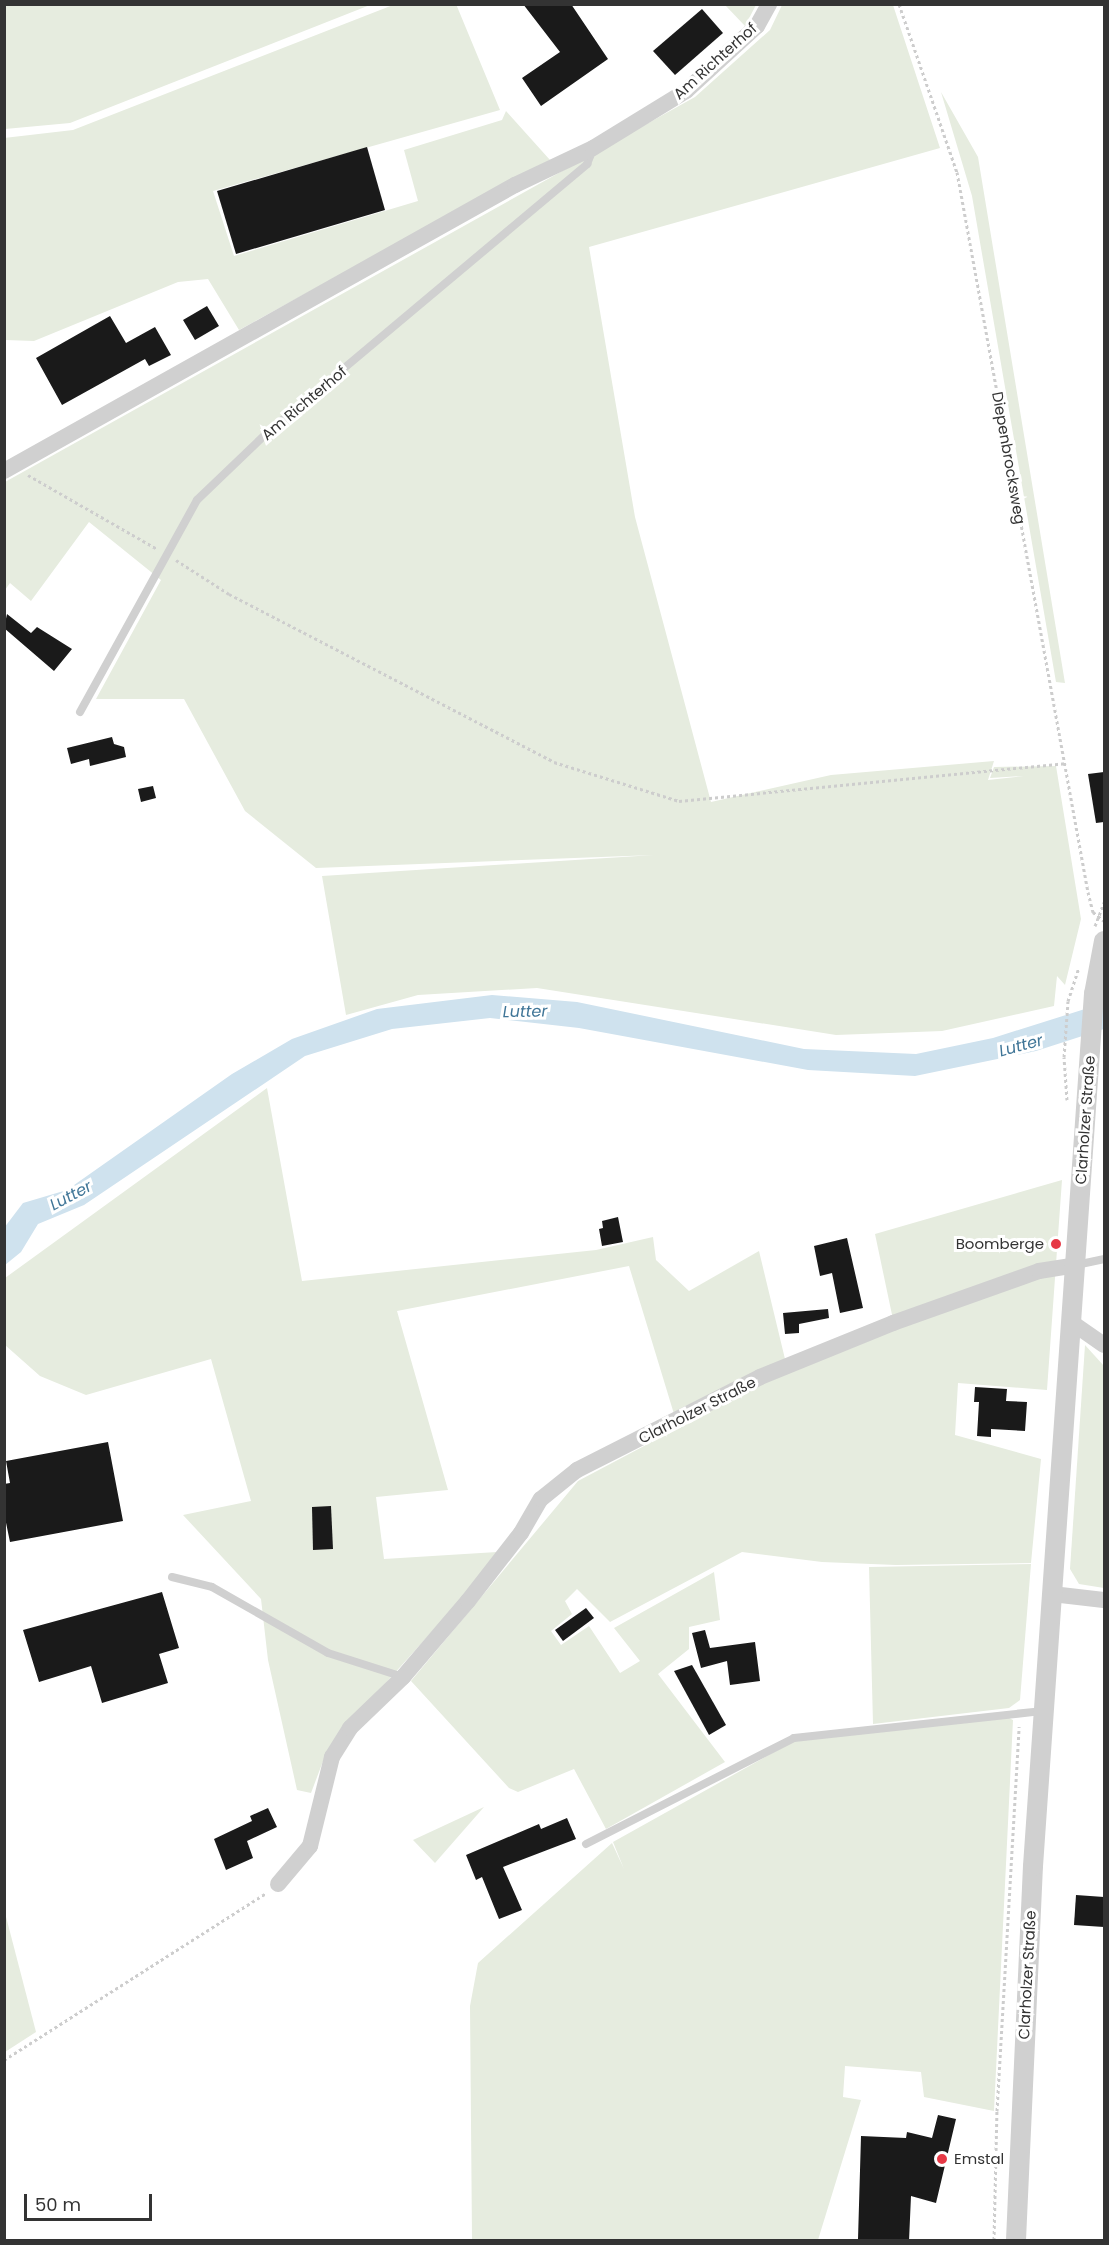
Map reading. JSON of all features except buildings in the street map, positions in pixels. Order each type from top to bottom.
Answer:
[{"type":"street","name":"Am Richterhof","points":[[9,469],[515,184],[593,148],[686,91],[757,26],[769,4]]},
{"type":"street","name":"Clarholzer Straße","points":[[1016,2241],[1023,2044],[1044,1711],[1094,994],[1104,941]]},
{"type":"street","name":"Clarholzer Straße","points":[[278,1884],[310,1846],[332,1757],[350,1728],[403,1677],[521,1533],[541,1498],[577,1470],[760,1377],[893,1323],[1039,1271],[1075,1265]]},
{"type":"street","points":[[1071,1322],[1104,1345]]},
{"type":"street","points":[[1052,1593],[1104,1600]]},
{"type":"lane","name":"Am Richterhof","points":[[80,712],[197,500],[268,432],[587,164],[593,148]]},
{"type":"lane","points":[[1075,1265],[1104,1260]]},
{"type":"lane","points":[[172,1577],[212,1587],[328,1653],[403,1677]]},
{"type":"lane","points":[[586,1844],[794,1738],[1044,1711]]},
{"type":"path","name":"Diepenbrocksweg","points":[[899,4],[957,172],[1088,892],[1098,917]]},
{"type":"path","points":[[9,469],[167,555],[230,594],[554,762],[679,801],[1065,763]]},
{"type":"path","points":[[1104,902],[1098,917],[1104,921]]},
{"type":"path","points":[[1064,1057],[1068,1001]]},
{"type":"path","points":[[4,2060],[278,1884]]},
{"type":"shaded area","points":[[5,4],[370,5],[70,123],[5,129]]},
{"type":"shaded area","points":[[456,4],[500,110],[213,191],[234,256],[418,201],[404,150],[502,120],[506,111],[550,160],[239,330],[208,279],[178,282],[34,341],[5,340],[4,138],[73,130],[393,5]]},
{"type":"shaded area","points":[[725,5],[756,5],[745,26]]},
{"type":"shaded area","points":[[782,5],[893,5],[940,148],[589,247],[635,517],[711,802],[831,775],[994,761],[988,780],[1024,776],[990,778],[994,767],[1056,766],[1081,919],[1065,985],[1057,976],[1054,1006],[942,1031],[836,1035],[537,988],[418,995],[346,1015],[322,876],[654,855],[316,868],[245,811],[184,699],[96,699],[161,580],[89,522],[31,601],[10,583],[5,590],[5,482],[695,97],[770,30]]},
{"type":"shaded area","points":[[941,92],[978,157],[1065,683],[1056,682],[972,196]]},
{"type":"shaded area","points":[[267,1088],[302,1281],[596,1250],[653,1237],[656,1260],[689,1291],[759,1251],[785,1359],[674,1414],[629,1266],[397,1311],[448,1490],[376,1497],[384,1559],[497,1552],[463,1597],[348,1725],[325,1756],[311,1793],[297,1790],[268,1660],[261,1599],[183,1515],[251,1501],[211,1359],[86,1395],[40,1376],[5,1345],[5,1278]]},
{"type":"shaded area","points":[[1062,1180],[1047,1390],[958,1383],[955,1435],[1041,1459],[1031,1563],[896,1565],[822,1562],[742,1552],[610,1622],[577,1589],[565,1601],[572,1614],[551,1631],[561,1645],[589,1626],[620,1673],[640,1661],[614,1628],[714,1572],[720,1620],[689,1627],[689,1649],[658,1674],[725,1762],[606,1829],[574,1769],[518,1792],[509,1788],[411,1681],[578,1481],[763,1383],[895,1329],[875,1234]]},
{"type":"shaded area","points":[[1085,1345],[1104,1366],[1104,1588],[1079,1584],[1070,1569]]},
{"type":"shaded area","points":[[1031,1564],[1020,1700],[1009,1708],[873,1724],[869,1567]]},
{"type":"shaded area","points":[[1007,1717],[1013,1720],[994,2111],[924,2097],[921,2072],[845,2066],[843,2097],[861,2100],[818,2240],[472,2240],[470,2006],[478,1963],[612,1843],[624,1869],[613,1842],[794,1741]]},
{"type":"shaded area","points":[[484,1807],[435,1863],[413,1840]]},
{"type":"shaded area","points":[[4,1909],[36,2032],[5,2052],[4,2052]]},
{"type":"water","name":"Lutter","points":[[492,995],[577,1002],[804,1049],[916,1054],[993,1038],[1104,1003],[1104,1029],[1036,1051],[915,1076],[808,1070],[579,1028],[490,1018],[392,1029],[305,1056],[84,1205],[38,1224],[21,1252],[5,1265],[4,1228],[23,1203],[67,1190],[232,1074],[292,1039],[377,1009]]},
{"type":"place","name":"Boomberge","points":[[1056,1244]]},
{"type":"place","name":"Emstal","points":[[942,2159]]}]
